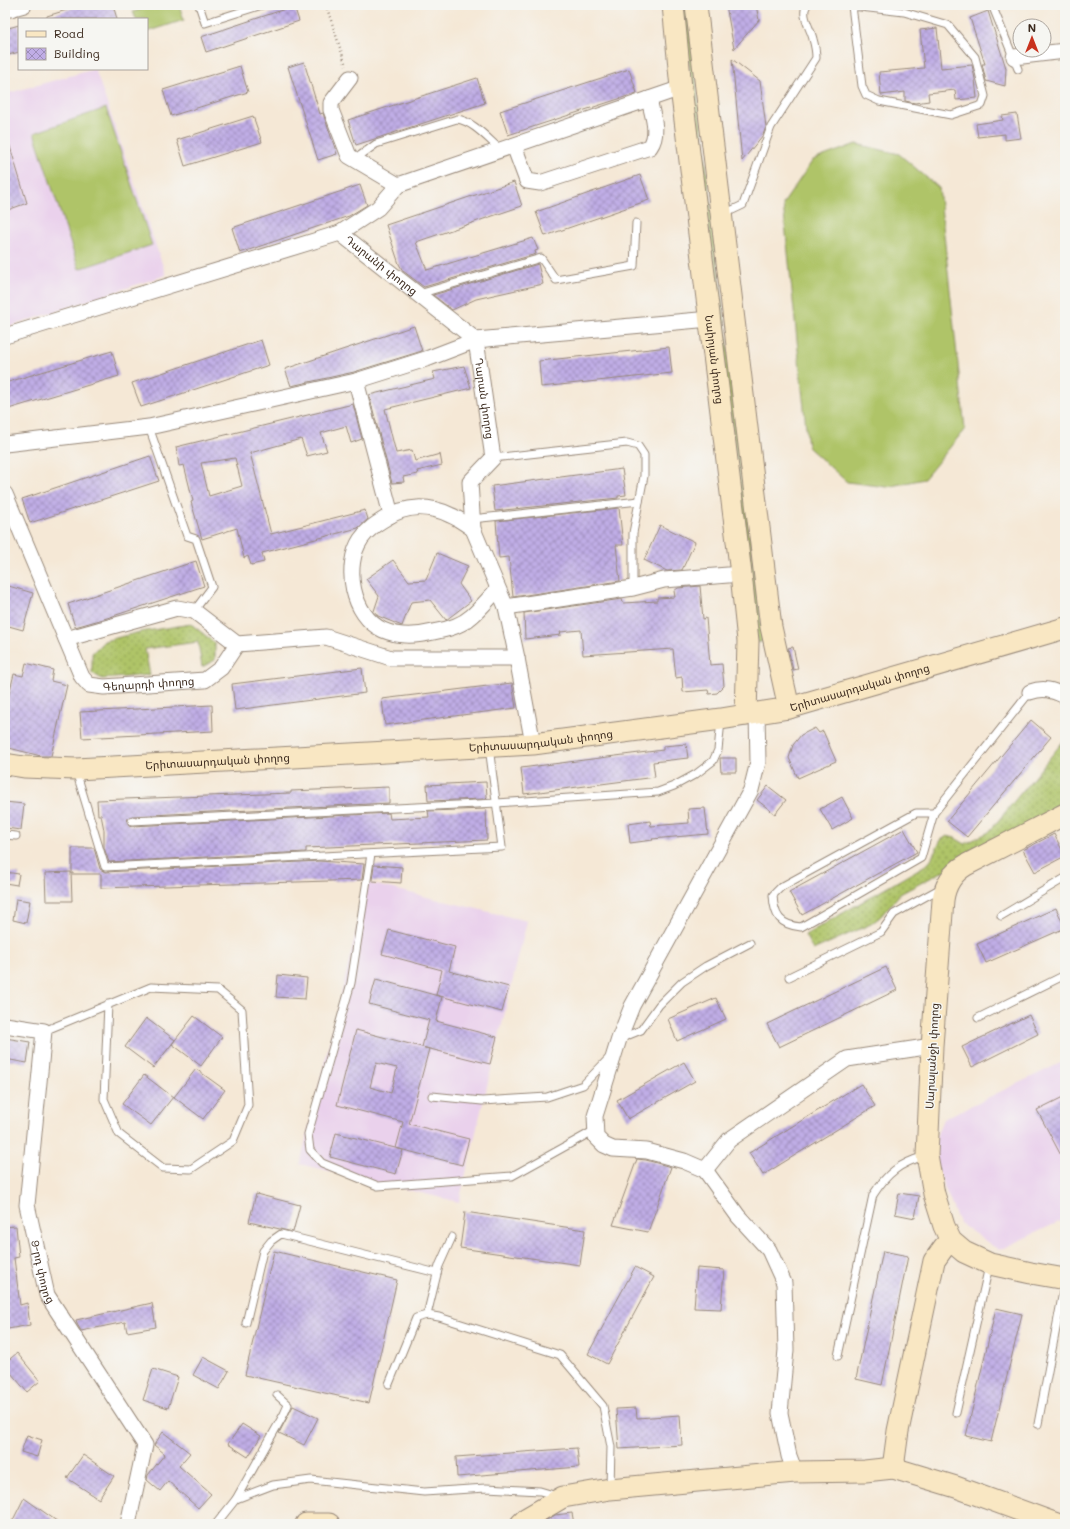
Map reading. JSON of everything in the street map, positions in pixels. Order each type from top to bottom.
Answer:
[{"type":"street","points":[[5,9],[24,5]]},
{"type":"street","name":"Նաիրյան փողոց","points":[[673,5],[681,88],[741,574],[748,641],[752,714]]},
{"type":"street","points":[[696,5],[772,627],[789,708]]},
{"type":"street","points":[[1016,63],[1065,50]]},
{"type":"street","points":[[350,78],[331,103],[331,110],[349,156],[398,185]]},
{"type":"street","points":[[340,233],[378,208],[398,185],[681,88]]},
{"type":"street","points":[[507,147],[527,181],[540,183],[650,147],[654,142],[656,133],[649,99]]},
{"type":"street","name":"Դարանի փողոց","points":[[5,336],[340,233],[476,340]]},
{"type":"street","points":[[5,444],[149,427],[356,381],[429,358],[476,340],[710,319]]},
{"type":"street","name":"Դարան փողոց","points":[[476,340],[493,458]]},
{"type":"street","points":[[356,381],[391,515]]},
{"type":"street","points":[[493,458],[470,482],[473,524],[506,607],[518,658],[533,744]]},
{"type":"street","name":"Գեղարդի փողոց","points":[[5,494],[82,677],[90,685],[104,687],[205,680],[221,668],[237,644]]},
{"type":"street","points":[[473,524],[431,509],[409,508],[391,515],[370,528],[360,540],[354,555],[352,588],[358,605],[369,620],[382,630],[401,635],[421,635],[446,630],[472,617],[498,590]]},
{"type":"street","points":[[506,607],[633,588],[664,580],[741,574]]},
{"type":"street","points":[[66,639],[177,608],[194,611],[237,644],[326,637],[391,658],[518,658]]},
{"type":"street","name":"Երիտասարդական փողոց","points":[[5,764],[24,767],[76,769],[488,748],[533,744],[721,719],[789,708],[1065,628]]},
{"type":"street","points":[[1030,692],[1044,689],[1065,696]]},
{"type":"street","points":[[752,714],[758,762],[751,790],[632,1006],[617,1045],[595,1116],[596,1136],[604,1145],[613,1149],[648,1152],[684,1161],[705,1170],[738,1216],[769,1250],[784,1283],[786,1350],[780,1413],[789,1456],[795,1472]]},
{"type":"street","name":"Սարալանջի փողոց","points":[[1064,819],[966,865],[956,872],[946,886],[942,900],[932,1046],[927,1155],[934,1194],[944,1226],[952,1241],[964,1252],[990,1264],[1031,1273],[1064,1288]]},
{"type":"street","points":[[5,1024],[44,1031]]},
{"type":"street","name":"9-րդ փողոց","points":[[44,1031],[27,1205],[47,1294],[145,1445],[128,1524]]},
{"type":"street","points":[[705,1170],[729,1140],[847,1059],[932,1046]]},
{"type":"street","points":[[893,1468],[898,1431],[934,1261],[944,1247],[952,1241]]},
{"type":"street","points":[[521,1524],[527,1518],[563,1497],[610,1489],[795,1472],[865,1471],[893,1468],[956,1487],[1057,1524]]},
{"type":"street","points":[[306,1524],[329,1524]]},
{"type":"lane","points":[[199,5],[205,23],[262,5]]},
{"type":"lane","points":[[722,215],[743,205],[771,127],[816,58],[816,49],[813,36],[805,16],[805,8],[807,5]]},
{"type":"lane","points":[[992,5],[1016,63]]},
{"type":"lane","points":[[852,6],[904,12],[948,25],[975,57],[985,96],[982,105],[951,115],[880,101],[866,95],[862,86],[852,6]]},
{"type":"lane","points":[[354,160],[376,144],[457,119],[464,120],[507,147]]},
{"type":"lane","points":[[418,294],[541,258],[556,280],[634,266],[636,223]]},
{"type":"lane","points":[[149,427],[187,536],[196,539],[212,587],[194,611]]},
{"type":"lane","points":[[493,458],[627,442],[638,446],[644,455],[644,476],[633,533],[633,588]]},
{"type":"lane","points":[[473,524],[639,501]]},
{"type":"lane","points":[[934,813],[916,813],[781,887],[773,895],[773,908],[780,919],[789,926],[801,927],[921,858],[934,813],[1030,692]]},
{"type":"lane","points":[[132,821],[497,803],[658,792],[674,786],[696,774],[713,762],[718,750],[721,719]]},
{"type":"lane","points":[[76,769],[105,867],[502,847],[497,803],[488,748]]},
{"type":"lane","points":[[5,835],[16,836]]},
{"type":"lane","points":[[371,854],[351,983],[308,1134],[310,1150],[322,1163],[378,1186],[426,1183],[512,1176],[596,1129]]},
{"type":"lane","points":[[1001,916],[1065,878]]},
{"type":"lane","points":[[789,977],[881,932],[894,914],[946,886]]},
{"type":"lane","points":[[432,1096],[482,1101],[547,1097],[583,1084],[617,1045],[642,1030],[659,1005],[682,982],[706,966],[750,944]]},
{"type":"lane","points":[[978,1018],[1065,975]]},
{"type":"lane","points":[[44,1031],[108,1004],[151,987],[218,990],[242,1010],[248,1105],[233,1141],[191,1169],[163,1168],[119,1134],[104,1099],[108,1004]]},
{"type":"lane","points":[[838,1356],[873,1195],[881,1182],[893,1170],[905,1163],[927,1155]]},
{"type":"lane","points":[[246,1323],[263,1251],[271,1241],[281,1234],[437,1273]]},
{"type":"lane","points":[[427,1315],[437,1273],[452,1236]]},
{"type":"lane","points":[[956,1413],[990,1264]]},
{"type":"lane","points":[[1038,1424],[1064,1288]]},
{"type":"lane","points":[[389,1384],[416,1318],[427,1315],[439,1317],[560,1355],[603,1406],[611,1447],[610,1489]]},
{"type":"lane","points":[[216,1524],[236,1499],[284,1414],[288,1405],[277,1395]]},
{"type":"lane","points":[[236,1499],[273,1485],[311,1480],[424,1492],[486,1488],[540,1491],[563,1497]]},
{"type":"path","points":[[326,5],[350,78]]},
{"type":"shaded area","points":[[95,70],[166,275],[5,328],[5,94]]},
{"type":"shaded area","points":[[368,883],[527,921],[459,1202],[300,1164]]},
{"type":"shaded area","points":[[1065,1061],[1065,1219],[999,1250],[959,1223],[936,1166],[936,1137],[943,1119]]},
{"type":"green space","points":[[154,5],[179,5],[184,20],[148,32],[148,18],[136,18],[133,12]]},
{"type":"green space","points":[[682,5],[687,5],[763,641],[757,643]]},
{"type":"green space","points":[[106,108],[152,245],[79,269],[34,133]]},
{"type":"green space","points":[[856,144],[899,154],[939,188],[965,429],[924,479],[887,487],[847,482],[808,447],[783,204],[813,160]]},
{"type":"green space","points":[[191,624],[215,643],[215,660],[202,667],[198,642],[145,649],[150,675],[102,679],[92,673],[92,653],[104,641],[140,632]]},
{"type":"green space","points":[[1065,739],[1065,807],[900,894],[880,917],[871,924],[813,950],[805,935],[929,863],[941,840],[947,836],[955,838],[965,844],[989,832]]},
{"type":"building","points":[[83,5],[113,5],[117,18],[47,18],[47,16]]},
{"type":"building","points":[[726,5],[756,5],[759,20],[734,49]]},
{"type":"building","points":[[294,6],[299,21],[206,52],[201,37]]},
{"type":"building","points":[[988,11],[1006,68],[1005,86],[986,81],[982,64],[985,64],[970,18]]},
{"type":"building","points":[[18,25],[18,52],[5,56],[5,29]]},
{"type":"building","points":[[937,28],[941,68],[972,65],[977,98],[956,100],[955,90],[928,93],[929,101],[915,103],[905,101],[905,92],[881,95],[879,72],[924,68],[920,30]]},
{"type":"building","points":[[732,59],[760,81],[766,127],[763,135],[742,161]]},
{"type":"building","points":[[304,62],[320,114],[323,113],[337,154],[318,160],[288,67]]},
{"type":"building","points":[[240,66],[248,92],[171,116],[163,90]]},
{"type":"building","points":[[629,69],[637,93],[508,135],[500,111]]},
{"type":"building","points":[[477,78],[485,103],[356,145],[348,120]]},
{"type":"building","points":[[1017,114],[1021,138],[1005,140],[1005,134],[978,137],[976,124],[1003,120],[1002,116]]},
{"type":"building","points":[[253,116],[262,142],[185,166],[177,140]]},
{"type":"building","points":[[5,140],[8,140],[27,203],[5,211]]},
{"type":"building","points":[[640,175],[649,200],[545,236],[536,212]]},
{"type":"building","points":[[514,182],[522,206],[416,242],[427,270],[533,238],[538,250],[535,251],[536,254],[424,287],[403,271],[399,264],[386,225]]},
{"type":"building","points":[[360,185],[367,205],[349,216],[240,253],[232,228]]},
{"type":"building","points":[[538,264],[543,284],[476,299],[452,310],[433,295]]},
{"type":"building","points":[[414,326],[422,351],[354,372],[291,386],[285,369]]},
{"type":"building","points":[[261,340],[269,365],[141,407],[132,383]]},
{"type":"building","points":[[669,347],[672,373],[541,387],[539,361]]},
{"type":"building","points":[[112,351],[119,376],[5,410],[5,383]]},
{"type":"building","points":[[464,366],[471,388],[385,409],[396,453],[412,450],[415,461],[440,454],[442,465],[417,471],[418,474],[403,477],[404,482],[392,483],[369,395],[435,379],[433,372]]},
{"type":"building","points":[[353,404],[362,439],[351,443],[346,426],[321,433],[327,451],[307,456],[301,439],[250,453],[271,534],[365,510],[368,519],[358,528],[262,553],[264,562],[251,565],[248,556],[244,558],[237,528],[202,539],[191,502],[193,501],[184,465],[179,466],[176,447]],"holes":[[[235,458],[242,486],[209,496],[201,463]]]},
{"type":"building","points":[[150,456],[159,481],[30,523],[22,499]]},
{"type":"building","points":[[622,469],[626,495],[618,496],[618,498],[495,511],[492,486]]},
{"type":"building","points":[[619,508],[623,545],[616,545],[620,581],[513,597],[509,557],[499,558],[496,521]]},
{"type":"building","points":[[660,525],[695,542],[682,570],[667,571],[644,560]]},
{"type":"building","points":[[437,553],[468,566],[459,584],[471,601],[446,620],[430,600],[411,602],[402,626],[378,616],[374,611],[379,596],[366,579],[393,560],[409,581],[426,580]]},
{"type":"building","points":[[196,561],[204,586],[75,627],[68,604]]},
{"type":"building","points":[[5,585],[33,593],[23,630],[5,625]]},
{"type":"building","points":[[700,586],[703,619],[706,618],[710,665],[722,664],[724,686],[717,693],[709,694],[708,690],[683,692],[682,677],[676,678],[673,649],[583,655],[581,630],[560,632],[561,635],[525,639],[524,613],[622,599],[623,603],[657,601],[657,598],[675,597],[674,591],[678,588]]},
{"type":"building","points":[[793,647],[798,669],[793,670],[788,648]]},
{"type":"building","points":[[26,663],[53,670],[51,681],[67,685],[51,756],[41,756],[5,747],[5,710],[14,674],[23,676]]},
{"type":"building","points":[[362,668],[365,693],[235,710],[232,684]]},
{"type":"building","points":[[512,683],[516,708],[385,725],[382,699]]},
{"type":"building","points":[[212,705],[213,731],[82,738],[80,712]]},
{"type":"building","points":[[1031,720],[1051,737],[967,837],[947,821]]},
{"type":"building","points":[[815,728],[819,733],[823,731],[836,761],[798,778],[789,758],[793,745],[801,735]]},
{"type":"building","points":[[686,744],[688,758],[653,762],[655,777],[524,794],[521,768],[663,750],[663,746]]},
{"type":"building","points":[[720,758],[736,758],[736,772],[721,772]]},
{"type":"building","points":[[486,782],[487,797],[485,799],[428,801],[427,785]]},
{"type":"building","points":[[768,786],[786,800],[775,814],[757,800]]},
{"type":"building","points":[[389,787],[389,803],[132,816],[128,818],[127,822],[132,826],[389,813],[390,819],[429,817],[428,811],[486,809],[487,840],[306,848],[306,852],[109,862],[104,848],[104,830],[101,815],[98,815],[97,800],[291,793],[291,791]]},
{"type":"building","points":[[842,797],[853,818],[832,830],[820,809]]},
{"type":"building","points":[[5,802],[24,804],[21,830],[5,828]]},
{"type":"building","points":[[705,808],[708,834],[652,839],[653,840],[630,843],[628,824],[650,821],[651,826],[689,823],[688,809]]},
{"type":"building","points":[[904,829],[917,852],[802,915],[789,892]]},
{"type":"building","points":[[1054,834],[1065,856],[1035,872],[1023,850]]},
{"type":"building","points":[[72,848],[94,848],[100,869],[105,872],[319,861],[364,864],[362,880],[101,888],[101,874],[72,874]]},
{"type":"building","points":[[374,865],[402,867],[401,883],[373,881]]},
{"type":"building","points":[[5,872],[19,874],[17,885],[5,883]]},
{"type":"building","points":[[71,872],[72,901],[46,901],[45,873]]},
{"type":"building","points":[[16,899],[30,901],[26,923],[13,920]]},
{"type":"building","points":[[1056,908],[1065,928],[986,963],[977,944]]},
{"type":"building","points":[[389,930],[455,947],[449,971],[509,987],[502,1012],[436,995],[442,970],[382,954]]},
{"type":"building","points":[[886,967],[897,990],[779,1047],[767,1024]]},
{"type":"building","points":[[278,975],[307,978],[305,999],[276,997]]},
{"type":"building","points":[[376,979],[442,997],[436,1021],[497,1037],[490,1064],[422,1047],[429,1020],[369,1004]]},
{"type":"building","points":[[716,998],[726,1019],[677,1041],[668,1019]]},
{"type":"building","points":[[1029,1015],[1038,1034],[972,1067],[962,1047]]},
{"type":"building","points":[[194,1016],[222,1037],[201,1066],[172,1044]]},
{"type":"building","points":[[146,1018],[175,1040],[153,1068],[125,1047]]},
{"type":"building","points":[[356,1030],[429,1049],[409,1124],[469,1139],[462,1165],[396,1148],[403,1122],[337,1105]],"holes":[[[376,1063],[397,1068],[391,1093],[370,1087]]]},
{"type":"building","points":[[5,1038],[30,1042],[27,1063],[5,1059]]},
{"type":"building","points":[[684,1062],[695,1081],[628,1119],[617,1100]]},
{"type":"building","points":[[196,1069],[225,1090],[203,1119],[174,1097]]},
{"type":"building","points":[[144,1075],[173,1097],[151,1125],[122,1104]]},
{"type":"building","points":[[861,1084],[875,1106],[763,1175],[749,1153]]},
{"type":"building","points":[[1065,1096],[1065,1163],[1037,1110]]},
{"type":"building","points":[[336,1133],[403,1150],[396,1174],[330,1157]]},
{"type":"building","points":[[637,1159],[671,1167],[648,1232],[613,1225]]},
{"type":"building","points":[[899,1193],[919,1196],[915,1218],[895,1214]]},
{"type":"building","points":[[256,1194],[300,1205],[293,1232],[249,1222]]},
{"type":"building","points":[[465,1212],[585,1230],[580,1265],[460,1248]]},
{"type":"building","points":[[16,1226],[19,1257],[14,1258],[20,1305],[27,1303],[30,1325],[8,1329],[5,1308],[5,1227]]},
{"type":"building","points":[[274,1251],[397,1280],[369,1403],[245,1375]]},
{"type":"building","points":[[883,1251],[908,1256],[882,1385],[856,1379]]},
{"type":"building","points":[[635,1267],[654,1277],[607,1364],[588,1354]]},
{"type":"building","points":[[697,1268],[724,1270],[721,1309],[694,1308]]},
{"type":"building","points":[[152,1303],[156,1327],[127,1332],[125,1322],[81,1331],[77,1324],[76,1320]]},
{"type":"building","points":[[996,1308],[1022,1314],[991,1442],[966,1436]]},
{"type":"building","points":[[17,1353],[40,1381],[27,1392],[5,1366],[5,1363]]},
{"type":"building","points":[[203,1357],[229,1371],[219,1389],[193,1375]]},
{"type":"building","points":[[153,1369],[178,1377],[168,1408],[143,1400]]},
{"type":"building","points":[[293,1406],[318,1418],[304,1445],[279,1433]]},
{"type":"building","points":[[636,1408],[637,1418],[680,1415],[682,1445],[619,1449],[616,1409]]},
{"type":"building","points":[[242,1424],[261,1436],[248,1457],[228,1444]]},
{"type":"building","points":[[163,1432],[190,1453],[179,1466],[211,1494],[198,1508],[168,1481],[160,1491],[147,1480],[148,1475],[165,1454],[154,1445]]},
{"type":"building","points":[[27,1435],[42,1440],[37,1457],[21,1452]]},
{"type":"building","points":[[577,1448],[579,1467],[457,1477],[456,1457]]},
{"type":"building","points":[[83,1455],[114,1476],[99,1499],[67,1478]]},
{"type":"building","points":[[24,1498],[61,1524],[11,1524]]},
{"type":"building","points":[[572,1513],[574,1524],[541,1524],[555,1515]]}]
